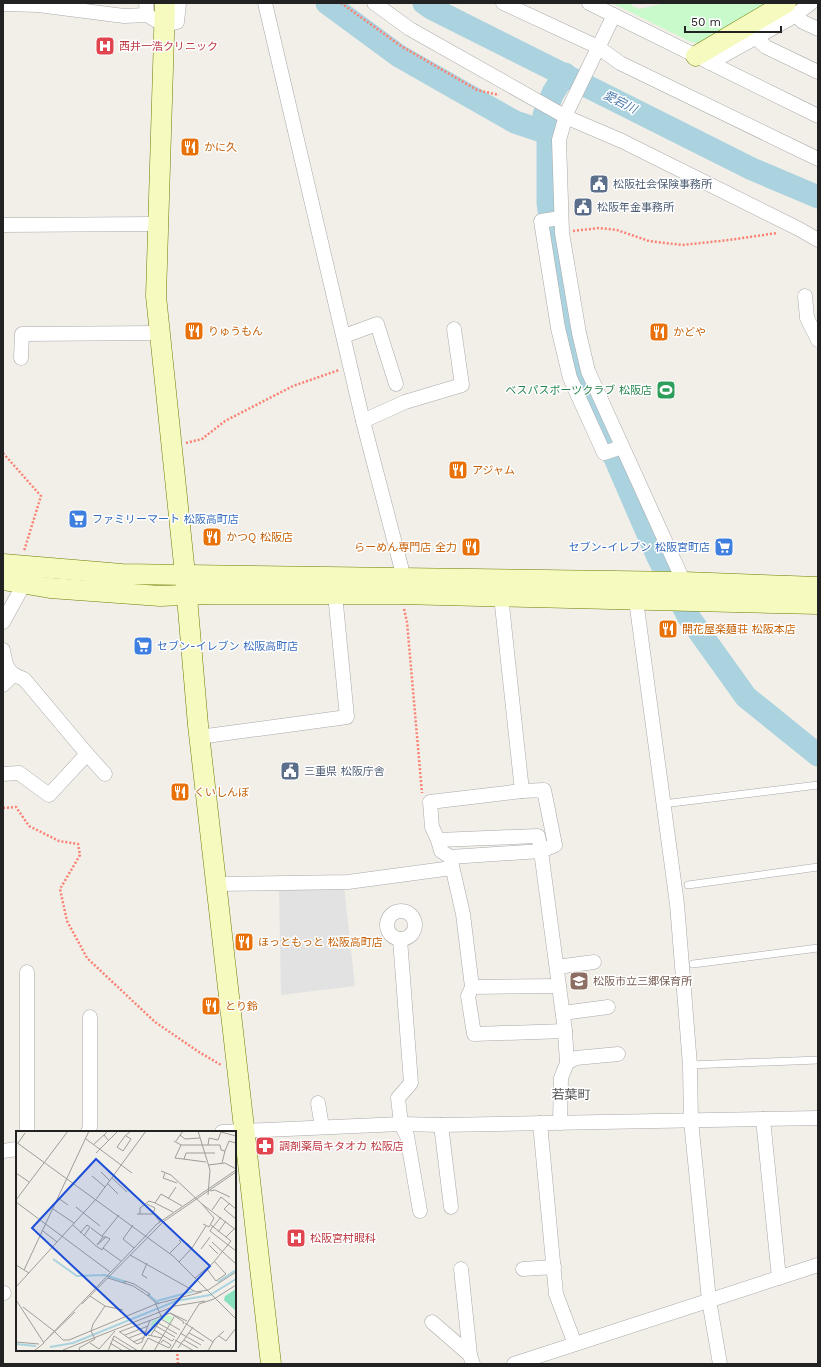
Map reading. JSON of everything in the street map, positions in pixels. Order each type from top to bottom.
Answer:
[{"type":"street","points":[[152,14],[165,3]]},
{"type":"street","points":[[3,4],[38,4],[124,16],[152,14],[177,22],[179,3]]},
{"type":"street","points":[[265,3],[350,365],[404,578]]},
{"type":"street","points":[[374,3],[410,30],[536,99],[799,229],[818,240]]},
{"type":"street","points":[[503,3],[598,47],[620,63],[818,159]]},
{"type":"street","points":[[589,3],[818,116]]},
{"type":"street","points":[[703,59],[790,9],[811,3]]},
{"type":"street","points":[[703,59],[755,37],[790,9]]},
{"type":"street","points":[[790,9],[803,22],[818,29]]},
{"type":"street","points":[[152,14],[158,224],[156,296],[159,332],[185,574],[199,736],[246,1130],[271,1364]]},
{"type":"street","points":[[614,15],[563,113],[559,140],[560,218],[567,271],[578,334],[588,371],[679,591]]},
{"type":"street","points":[[755,37],[766,47],[818,72]]},
{"type":"street","points":[[560,218],[541,221],[561,338],[570,378],[604,453],[621,448]]},
{"type":"street","points":[[3,225],[158,224]]},
{"type":"street","points":[[550,276],[567,271]]},
{"type":"street","points":[[805,296],[807,318],[818,340]]},
{"type":"street","points":[[344,336],[377,324],[396,384]]},
{"type":"street","points":[[364,421],[405,402],[462,385],[454,329]]},
{"type":"street","points":[[21,358],[22,334],[159,332]]},
{"type":"street","points":[[561,338],[578,334]]},
{"type":"street","points":[[582,403],[598,395]]},
{"type":"street","points":[[16,571],[50,588],[160,596],[186,594],[335,594],[501,596],[636,600],[679,591],[818,587]]},
{"type":"street","points":[[3,622],[16,571]]},
{"type":"street","points":[[3,580],[16,571],[404,578],[679,591],[818,604]]},
{"type":"street","points":[[199,736],[347,717],[335,594]]},
{"type":"street","points":[[501,596],[522,791]]},
{"type":"street","points":[[636,600],[677,904],[690,1065],[691,1121],[709,1300],[720,1364]]},
{"type":"street","points":[[3,650],[6,666],[13,675],[24,678],[105,774]]},
{"type":"street","points":[[3,685],[13,675]]},
{"type":"street","points":[[3,774],[19,773],[49,795],[87,754]]},
{"type":"street","points":[[216,884],[348,882],[451,863],[541,851],[555,845],[544,790],[522,791],[430,802],[432,827],[441,851],[451,863],[463,914],[472,987],[468,996],[474,1034],[565,1031]]},
{"type":"street","points":[[438,840],[538,836],[564,1013],[567,1063],[560,1078],[560,1123]]},
{"type":"street","points":[[400,939],[411,1083],[398,1098],[401,1124],[407,1136],[420,1211]]},
{"type":"street","points":[[557,967],[594,962]]},
{"type":"street","points":[[27,1131],[28,972]]},
{"type":"street","points":[[472,987],[559,986]]},
{"type":"street","points":[[564,1013],[608,1007]]},
{"type":"street","points":[[88,1131],[90,1127],[90,1017]]},
{"type":"street","points":[[567,1063],[576,1058],[618,1054]]},
{"type":"street","points":[[318,1103],[322,1127]]},
{"type":"street","points":[[234,1131],[401,1124],[441,1125],[818,1118]]},
{"type":"street","points":[[763,1119],[779,1278]]},
{"type":"street","points":[[540,1123],[556,1294],[575,1344]]},
{"type":"street","points":[[441,1125],[451,1207]]},
{"type":"street","points":[[3,1151],[16,1149]]},
{"type":"street","points":[[514,1364],[818,1265]]},
{"type":"street","points":[[522,1269],[554,1267]]},
{"type":"street","points":[[461,1269],[472,1360]]},
{"type":"street","points":[[432,1322],[472,1360]]},
{"type":"lane","points":[[663,804],[818,785]]},
{"type":"lane","points":[[688,885],[818,867]]},
{"type":"lane","points":[[693,964],[818,948]]},
{"type":"lane","points":[[690,1065],[818,1060]]},
{"type":"path","points":[[341,3],[401,46],[477,90],[504,96]]},
{"type":"path","points":[[562,233],[599,228],[617,230],[649,240],[682,245],[729,240],[799,229]]},
{"type":"path","points":[[182,444],[202,439],[225,421],[293,386],[350,365]]},
{"type":"path","points":[[3,454],[42,496],[16,571]]},
{"type":"path","points":[[403,604],[407,622],[423,798]]},
{"type":"path","points":[[3,808],[16,807],[29,826],[59,841],[78,844],[80,855],[60,888],[67,920],[87,958],[155,1022],[199,1052],[239,1075]]},
{"type":"path","points":[[177,1351],[178,1364]]},
{"type":"green space","points":[[612,3],[631,3],[632,6],[639,9],[666,3],[770,3],[702,44],[691,42]]},
{"type":"shaded area","points":[[344,886],[355,986],[281,995],[279,889]]},
{"type":"waterway","points":[[327,3],[399,56],[515,122],[548,133]]},
{"type":"waterway","name":"愛宕川","points":[[424,3],[431,8],[752,169],[818,197]]},
{"type":"waterway","points":[[565,74],[553,93],[544,115],[548,133],[548,203],[563,310],[579,375],[657,555],[688,616],[746,697],[818,755]]},
{"type":"place","name":"西井一浩クリニック","points":[[105,46]]},
{"type":"place","name":"かに久","points":[[190,147]]},
{"type":"place","name":"松阪社会保険事務所","points":[[599,184]]},
{"type":"place","name":"松阪年金事務所","points":[[583,207]]},
{"type":"place","name":"りゅうもん","points":[[194,331]]},
{"type":"place","name":"かどや","points":[[659,332]]},
{"type":"place","name":"ベスパスポーツクラブ 松阪店","points":[[666,390]]},
{"type":"place","name":"アジャム","points":[[458,470]]},
{"type":"place","name":"ファミリーマート 松阪高町店","points":[[78,519]]},
{"type":"place","name":"かつQ 松阪店","points":[[212,537]]},
{"type":"place","name":"らーめん専門店 全力","points":[[471,547]]},
{"type":"place","name":"セブン-イレブン 松阪宮町店","points":[[724,547]]},
{"type":"place","name":"開花屋楽麺荘 松阪本店","points":[[668,629]]},
{"type":"place","name":"セブン-イレブン 松阪高町店","points":[[143,646]]},
{"type":"place","name":"三重県 松阪庁舎","points":[[290,771]]},
{"type":"place","name":"くいしんぼ","points":[[180,792]]},
{"type":"place","name":"ほっともっと 松阪高町店","points":[[244,942]]},
{"type":"place","name":"松阪市立三郷保育所","points":[[579,981]]},
{"type":"place","name":"とり鈴","points":[[211,1006]]},
{"type":"place","name":"調剤薬局キタオカ 松阪店","points":[[265,1146]]},
{"type":"place","name":"松阪宮村眼科","points":[[296,1238]]},
{"type":"district","name":"若葉町","points":[[571,1094]]}]
